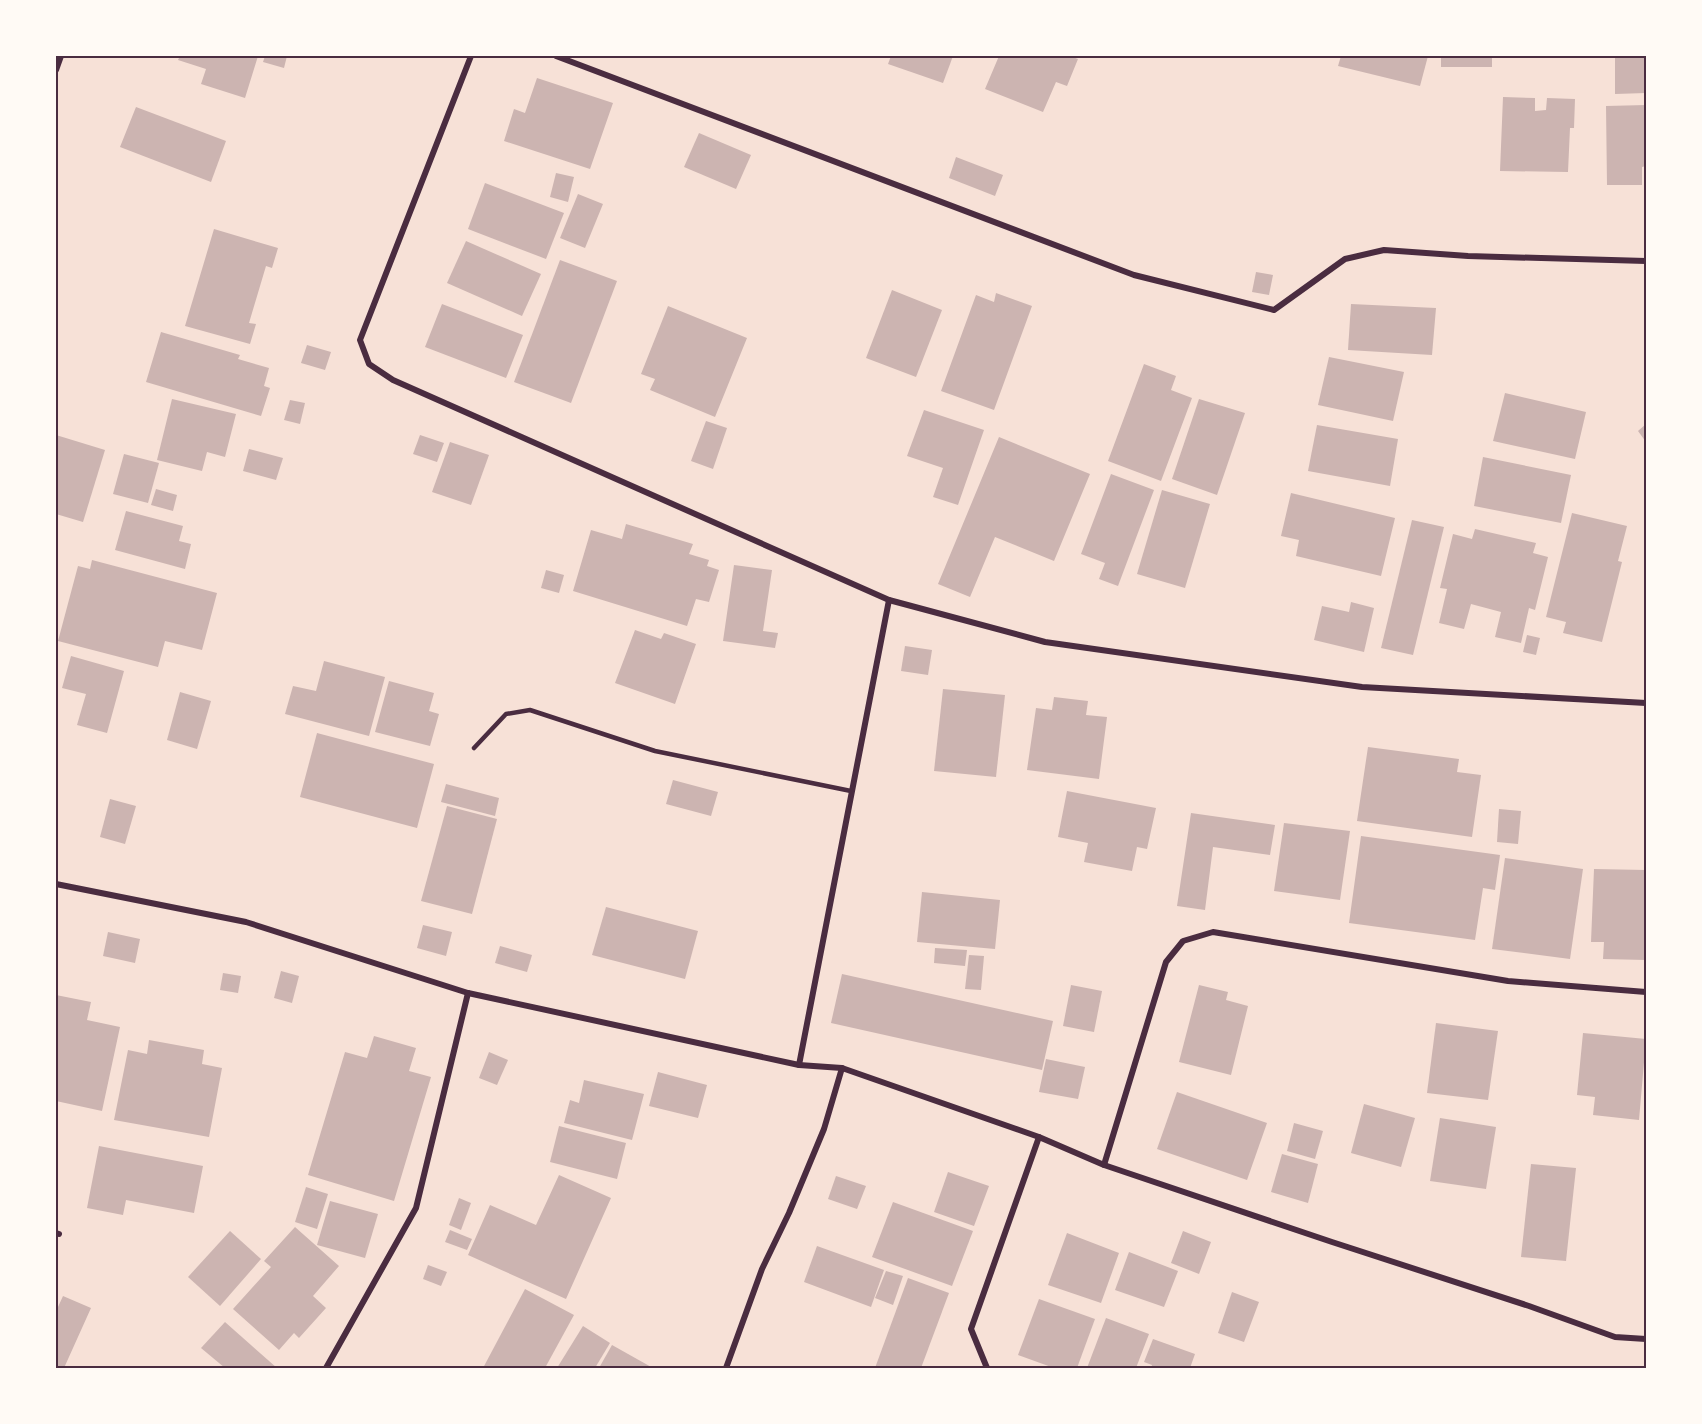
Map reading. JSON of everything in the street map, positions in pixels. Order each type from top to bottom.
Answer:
[{"type":"street","points":[[56,70],[61,56]]},
{"type":"street","points":[[471,56],[360,340],[369,364],[393,380],[889,600],[1045,642],[1362,687],[1647,703]]},
{"type":"street","points":[[556,56],[1134,275],[1274,310],[1345,259],[1384,250],[1468,256],[1647,261]]},
{"type":"street","points":[[799,1065],[889,600]]},
{"type":"street","points":[[56,884],[246,922],[468,993],[799,1065],[842,1068],[1039,1137],[1104,1165],[1332,1242],[1529,1306],[1615,1337],[1647,1339]]},
{"type":"street","points":[[1104,1165],[1166,962],[1184,941],[1213,932],[1508,981],[1647,992]]},
{"type":"street","points":[[326,1368],[416,1208],[468,993]]},
{"type":"street","points":[[726,1368],[762,1269],[789,1213],[824,1129],[842,1068]]},
{"type":"street","points":[[987,1368],[971,1329],[1039,1137]]},
{"type":"lane","points":[[474,748],[506,714],[531,710],[655,751],[851,791]]},
{"type":"building","points":[[180,56],[258,56],[245,98],[201,84],[206,69],[178,60]]},
{"type":"building","points":[[265,56],[287,56],[284,68],[263,62]]},
{"type":"building","points":[[891,56],[953,56],[943,83],[888,64]]},
{"type":"building","points":[[999,56],[1070,56],[1078,59],[1067,86],[1056,82],[1043,112],[985,89]]},
{"type":"building","points":[[1341,56],[1428,56],[1420,86],[1338,66]]},
{"type":"building","points":[[1441,56],[1492,56],[1492,67],[1441,67]]},
{"type":"building","points":[[1615,56],[1646,56],[1646,93],[1615,94]]},
{"type":"building","points":[[537,78],[613,103],[590,169],[504,141],[514,109],[525,113]]},
{"type":"building","points":[[1503,97],[1535,98],[1535,111],[1546,110],[1547,98],[1575,99],[1574,128],[1570,128],[1568,172],[1500,171]]},
{"type":"building","points":[[1646,105],[1646,166],[1642,167],[1642,185],[1607,185],[1606,106]]},
{"type":"building","points":[[136,107],[226,141],[211,182],[120,147]]},
{"type":"building","points":[[699,133],[751,155],[736,189],[684,167]]},
{"type":"building","points":[[956,157],[1003,175],[995,196],[949,178]]},
{"type":"building","points":[[556,173],[574,177],[568,202],[550,197]]},
{"type":"building","points":[[485,183],[564,213],[546,259],[468,229]]},
{"type":"building","points":[[578,194],[603,204],[585,248],[560,238]]},
{"type":"building","points":[[214,229],[278,248],[272,268],[266,266],[249,323],[256,324],[250,344],[185,326]]},
{"type":"building","points":[[466,241],[541,274],[522,316],[447,283]]},
{"type":"building","points":[[560,260],[617,281],[571,403],[514,382]]},
{"type":"building","points":[[1256,272],[1273,275],[1269,295],[1252,292]]},
{"type":"building","points":[[892,290],[942,310],[916,377],[866,358]]},
{"type":"building","points":[[996,293],[1032,306],[994,410],[941,391],[976,295],[994,302]]},
{"type":"building","points":[[442,304],[523,335],[506,378],[425,347]]},
{"type":"building","points":[[1351,304],[1436,308],[1432,355],[1348,350]]},
{"type":"building","points":[[668,306],[747,338],[715,417],[650,390],[655,379],[641,374]]},
{"type":"building","points":[[161,332],[240,355],[238,359],[269,368],[264,386],[270,388],[261,416],[146,382]]},
{"type":"building","points":[[307,345],[331,352],[325,370],[301,363]]},
{"type":"building","points":[[1329,357],[1404,372],[1393,421],[1318,405]]},
{"type":"building","points":[[1144,364],[1176,376],[1171,390],[1192,398],[1161,481],[1108,461]]},
{"type":"building","points":[[1505,393],[1586,412],[1575,459],[1493,441]]},
{"type":"building","points":[[172,399],[236,414],[225,457],[207,452],[202,471],[157,460]]},
{"type":"building","points":[[1199,399],[1245,413],[1217,495],[1172,479]]},
{"type":"building","points":[[290,400],[305,403],[300,424],[284,420]]},
{"type":"building","points":[[924,410],[984,430],[958,505],[933,497],[943,468],[907,456]]},
{"type":"building","points":[[706,421],[727,428],[713,469],[691,461]]},
{"type":"building","points":[[1646,424],[1646,442],[1638,431]]},
{"type":"building","points":[[1317,425],[1398,439],[1390,486],[1308,471]]},
{"type":"building","points":[[56,435],[105,450],[83,522],[56,514]]},
{"type":"building","points":[[420,435],[444,443],[437,462],[413,454]]},
{"type":"building","points":[[999,437],[1090,474],[1054,561],[995,537],[970,597],[938,584]]},
{"type":"building","points":[[450,442],[489,455],[471,505],[432,492]]},
{"type":"building","points":[[249,449],[283,458],[276,480],[243,471]]},
{"type":"building","points":[[124,454],[159,463],[148,503],[113,494]]},
{"type":"building","points":[[1483,457],[1571,475],[1561,523],[1474,506]]},
{"type":"building","points":[[1111,474],[1154,490],[1118,586],[1099,579],[1105,563],[1081,554]]},
{"type":"building","points":[[156,489],[177,495],[173,511],[151,505]]},
{"type":"building","points":[[1162,490],[1210,504],[1185,588],[1137,574]]},
{"type":"building","points":[[1291,493],[1395,518],[1381,576],[1296,556],[1299,540],[1281,536]]},
{"type":"building","points":[[126,511],[183,526],[179,541],[191,544],[185,569],[115,550]]},
{"type":"building","points":[[1572,513],[1627,526],[1618,561],[1622,562],[1602,642],[1563,633],[1566,622],[1546,617]]},
{"type":"building","points":[[1412,520],[1444,527],[1413,655],[1381,648]]},
{"type":"building","points":[[626,524],[693,544],[689,554],[709,560],[707,566],[719,570],[709,602],[696,599],[687,626],[573,591],[591,530],[622,539]]},
{"type":"building","points":[[1475,529],[1536,543],[1533,553],[1548,557],[1535,610],[1529,608],[1521,643],[1495,637],[1501,612],[1471,604],[1464,629],[1439,623],[1447,589],[1440,588],[1453,534],[1472,539]]},
{"type":"building","points":[[92,560],[217,593],[202,650],[165,641],[158,667],[58,641],[78,566],[90,569]]},
{"type":"building","points":[[734,565],[772,570],[763,631],[778,633],[775,648],[723,641]]},
{"type":"building","points":[[546,570],[564,575],[559,593],[541,588]]},
{"type":"building","points":[[1351,602],[1374,608],[1364,652],[1314,640],[1322,606],[1349,612]]},
{"type":"building","points":[[635,630],[661,639],[664,633],[696,644],[675,704],[615,683]]},
{"type":"building","points":[[1527,635],[1540,638],[1536,655],[1523,652]]},
{"type":"building","points":[[905,646],[932,650],[928,675],[901,671]]},
{"type":"building","points":[[71,656],[124,671],[107,733],[77,725],[86,694],[62,688]]},
{"type":"building","points":[[324,661],[385,677],[369,736],[285,714],[293,686],[316,691]]},
{"type":"building","points":[[389,681],[434,693],[429,711],[439,714],[430,746],[375,732]]},
{"type":"building","points":[[943,689],[1005,695],[996,777],[934,771]]},
{"type":"building","points":[[180,692],[211,701],[197,749],[167,740]]},
{"type":"building","points":[[1054,697],[1088,701],[1086,715],[1107,717],[1099,779],[1027,770],[1036,708],[1052,710]]},
{"type":"building","points":[[317,733],[434,764],[417,828],[300,797]]},
{"type":"building","points":[[1368,747],[1459,759],[1457,772],[1481,775],[1472,837],[1357,821]]},
{"type":"building","points":[[673,780],[718,792],[711,816],[666,804]]},
{"type":"building","points":[[446,784],[499,798],[495,816],[441,802]]},
{"type":"building","points":[[1067,791],[1156,808],[1147,849],[1137,847],[1132,871],[1084,862],[1088,843],[1058,837]]},
{"type":"building","points":[[110,799],[136,806],[125,844],[100,837]]},
{"type":"building","points":[[447,806],[497,819],[472,914],[421,901]]},
{"type":"building","points":[[1499,809],[1521,811],[1518,844],[1497,842]]},
{"type":"building","points":[[1191,813],[1275,825],[1270,855],[1213,847],[1205,910],[1177,906]]},
{"type":"building","points":[[1284,823],[1350,831],[1340,900],[1274,891]]},
{"type":"building","points":[[1361,836],[1500,855],[1495,890],[1483,888],[1475,940],[1349,923]]},
{"type":"building","points":[[1505,858],[1583,869],[1570,959],[1492,949]]},
{"type":"building","points":[[1594,869],[1646,870],[1646,960],[1603,959],[1604,942],[1591,942]]},
{"type":"building","points":[[922,892],[1000,900],[995,949],[917,942]]},
{"type":"building","points":[[606,907],[698,931],[685,979],[592,955]]},
{"type":"building","points":[[423,925],[452,932],[446,956],[417,948]]},
{"type":"building","points":[[108,932],[140,939],[135,963],[103,956]]},
{"type":"building","points":[[500,946],[532,955],[527,972],[495,963]]},
{"type":"building","points":[[935,948],[967,950],[965,966],[934,963]]},
{"type":"building","points":[[969,955],[984,956],[981,990],[965,989]]},
{"type":"building","points":[[281,971],[299,976],[292,1003],[274,998]]},
{"type":"building","points":[[223,973],[241,976],[238,993],[220,990]]},
{"type":"building","points":[[842,974],[1053,1021],[1042,1070],[831,1023]]},
{"type":"building","points":[[1071,985],[1102,991],[1094,1032],[1063,1026]]},
{"type":"building","points":[[1199,985],[1228,992],[1226,1000],[1248,1006],[1231,1075],[1179,1062]]},
{"type":"building","points":[[56,995],[91,1002],[87,1020],[120,1027],[102,1111],[56,1101]]},
{"type":"building","points":[[1436,1023],[1498,1031],[1488,1100],[1427,1093]]},
{"type":"building","points":[[1583,1033],[1646,1039],[1639,1120],[1593,1115],[1595,1097],[1577,1095]]},
{"type":"building","points":[[374,1036],[416,1048],[409,1071],[431,1077],[394,1201],[308,1175],[345,1052],[367,1058]]},
{"type":"building","points":[[149,1040],[204,1050],[202,1064],[222,1068],[209,1137],[114,1120],[128,1050],[147,1054]]},
{"type":"building","points":[[489,1052],[508,1060],[497,1085],[479,1078]]},
{"type":"building","points":[[1046,1059],[1085,1067],[1078,1099],[1039,1092]]},
{"type":"building","points":[[658,1072],[707,1085],[698,1118],[649,1106]]},
{"type":"building","points":[[584,1080],[644,1094],[632,1140],[564,1123],[570,1100],[579,1103]]},
{"type":"building","points":[[1177,1092],[1267,1123],[1247,1180],[1157,1149]]},
{"type":"building","points":[[1364,1104],[1415,1118],[1401,1167],[1351,1153]]},
{"type":"building","points":[[1440,1118],[1496,1127],[1486,1189],[1430,1181]]},
{"type":"building","points":[[1294,1123],[1323,1131],[1315,1159],[1287,1151]]},
{"type":"building","points":[[559,1126],[626,1143],[617,1179],[550,1162]]},
{"type":"building","points":[[99,1146],[203,1166],[194,1213],[126,1200],[123,1215],[87,1208]]},
{"type":"building","points":[[1282,1154],[1318,1164],[1308,1203],[1271,1192]]},
{"type":"building","points":[[1531,1164],[1576,1168],[1566,1261],[1521,1257]]},
{"type":"building","points":[[948,1172],[989,1186],[974,1226],[934,1212]]},
{"type":"building","points":[[559,1175],[611,1198],[566,1299],[468,1255],[490,1205],[536,1225]]},
{"type":"building","points":[[836,1176],[866,1186],[857,1209],[828,1199]]},
{"type":"building","points":[[306,1187],[328,1194],[317,1229],[295,1222]]},
{"type":"building","points":[[459,1198],[471,1203],[461,1230],[449,1225]]},
{"type":"building","points":[[330,1201],[378,1214],[365,1258],[317,1245]]},
{"type":"building","points":[[893,1202],[973,1231],[952,1286],[872,1257]]},
{"type":"building","points":[[295,1227],[339,1266],[313,1296],[326,1308],[299,1338],[294,1333],[279,1350],[233,1309],[271,1267],[264,1261]]},
{"type":"building","points":[[450,1230],[472,1239],[467,1250],[445,1242]]},
{"type":"building","points":[[230,1231],[261,1259],[220,1306],[188,1277]]},
{"type":"building","points":[[1183,1231],[1211,1242],[1199,1274],[1171,1263]]},
{"type":"building","points":[[1067,1233],[1119,1253],[1101,1303],[1048,1285]]},
{"type":"building","points":[[817,1246],[884,1270],[871,1307],[804,1282]]},
{"type":"building","points":[[1129,1252],[1178,1271],[1164,1307],[1115,1290]]},
{"type":"building","points":[[428,1265],[447,1272],[441,1286],[423,1279]]},
{"type":"building","points":[[886,1271],[903,1276],[893,1305],[875,1298]]},
{"type":"building","points":[[908,1278],[949,1293],[921,1368],[875,1368]]},
{"type":"building","points":[[525,1289],[574,1315],[545,1368],[483,1368]]},
{"type":"building","points":[[1232,1292],[1259,1302],[1244,1342],[1218,1333]]},
{"type":"building","points":[[63,1296],[91,1308],[64,1368],[56,1368],[56,1306],[58,1307]]},
{"type":"building","points":[[1039,1299],[1095,1319],[1077,1368],[1054,1368],[1018,1355]]},
{"type":"building","points":[[1106,1318],[1149,1334],[1136,1368],[1087,1368]]},
{"type":"building","points":[[225,1322],[277,1368],[225,1368],[201,1348]]},
{"type":"building","points":[[583,1326],[610,1343],[595,1368],[557,1368]]},
{"type":"building","points":[[1153,1339],[1195,1354],[1190,1368],[1151,1368],[1152,1365],[1144,1362]]},
{"type":"building","points":[[612,1345],[653,1368],[599,1368]]}]
